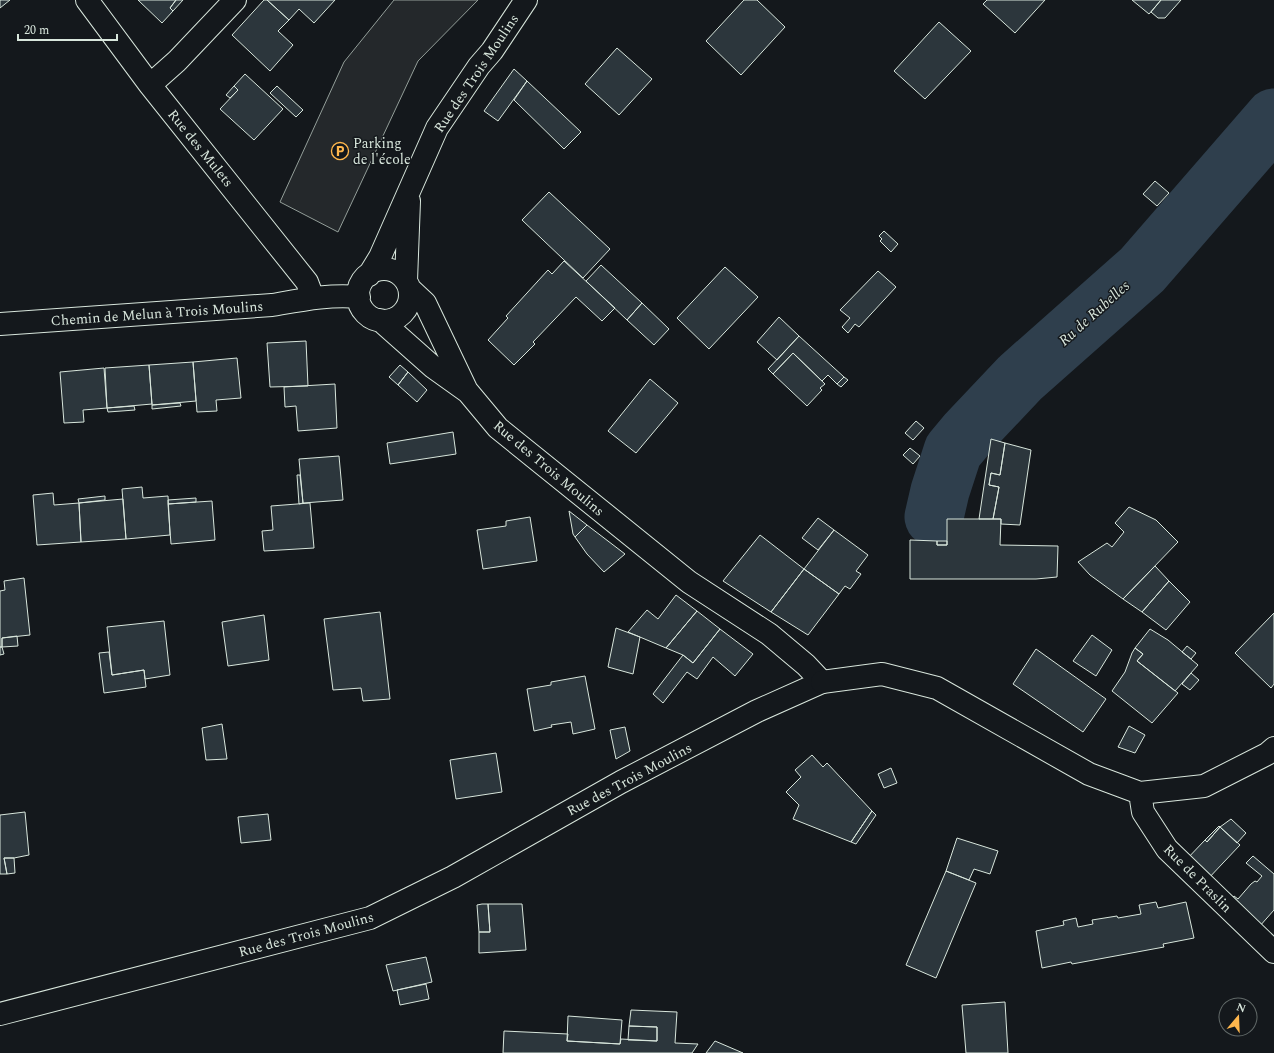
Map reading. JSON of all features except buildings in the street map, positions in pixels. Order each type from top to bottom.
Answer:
[{"type":"street","name":"Rue des Mulets","points":[[87,0],[150,85],[307,282],[314,298]]},
{"type":"street","points":[[150,85],[176,61],[235,0]]},
{"type":"street","name":"Rue des Trois Moulins","points":[[369,275],[380,257],[437,128],[526,0]]},
{"type":"street","name":"Rue des Trois Moulins","points":[[0,1014],[370,918],[453,877],[621,782],[757,711],[822,682],[769,634],[689,582],[498,428],[468,392],[425,303],[408,285],[410,190]]},
{"type":"street","points":[[385,269],[393,271],[401,275],[408,285],[410,297],[408,306],[403,313],[396,318],[380,320],[372,318],[365,312],[361,305],[359,297],[361,285],[369,275],[377,271],[385,269]]},
{"type":"street","name":"Chemin de Melun à Trois Moulins","points":[[0,324],[272,305],[344,295],[359,297]]},
{"type":"street","name":"Rue des Trois Moulins","points":[[380,320],[433,367],[468,392]]},
{"type":"street","points":[[822,682],[882,674],[938,688],[1088,774],[1140,793],[1204,786],[1267,754],[1274,748]]},
{"type":"street","name":"Rue de Praslin","points":[[1140,793],[1143,812],[1167,849],[1274,952]]},
{"type":"shaded area","name":"Parking de l'école","points":[[394,0],[478,0],[418,61],[338,232],[280,202],[344,62]]},
{"type":"waterway","name":"Ru de Rubelles","points":[[934,517],[940,491],[953,451],[968,433],[1020,378],[1142,270],[1274,118]]},
{"type":"place","name":"Parking de l'école","points":[[340,151]]}]
